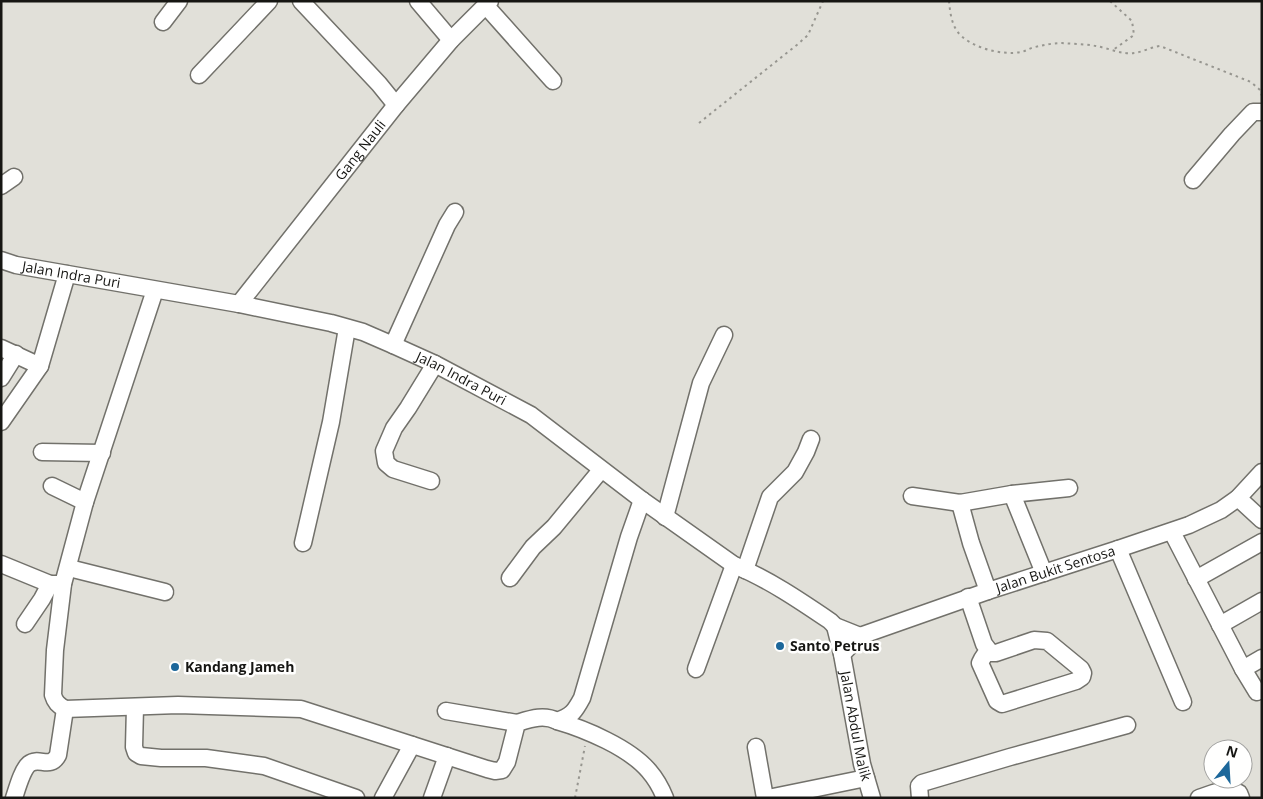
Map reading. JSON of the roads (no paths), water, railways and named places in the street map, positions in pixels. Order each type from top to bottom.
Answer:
[{"type":"street","points":[[163,22],[180,1]]},
{"type":"street","points":[[200,75],[269,1]]},
{"type":"street","points":[[301,1],[396,105]]},
{"type":"street","points":[[418,1],[451,40]]},
{"type":"street","points":[[488,4],[552,82]]},
{"type":"street","name":"Gang Nauli","points":[[239,304],[396,105],[451,40],[488,4]]},
{"type":"street","points":[[1193,180],[1252,112],[1262,112]]},
{"type":"street","points":[[393,345],[447,224],[455,212]]},
{"type":"street","name":"Jalan Indra Puri","points":[[1,260],[16,265],[239,304],[331,323],[362,332],[393,345],[435,364],[531,414],[664,517],[740,568],[791,595],[830,620],[835,626],[860,636]]},
{"type":"street","points":[[1,422],[40,366],[68,274]]},
{"type":"street","points":[[25,624],[42,599],[69,568],[85,502],[155,290]]},
{"type":"street","points":[[303,543],[331,422],[347,328]]},
{"type":"street","points":[[664,517],[702,383],[724,335]]},
{"type":"street","points":[[1,378],[9,351],[40,366]]},
{"type":"street","points":[[431,482],[393,469],[386,463],[384,450],[394,428],[435,364]]},
{"type":"street","points":[[696,669],[770,497],[795,472],[811,440]]},
{"type":"street","points":[[42,452],[102,453]]},
{"type":"street","points":[[510,578],[533,547],[554,527],[601,470]]},
{"type":"street","name":"Jalan Bukit Sentosa","points":[[842,654],[860,636],[988,591],[1172,532],[1221,510],[1238,498],[1262,472]]},
{"type":"street","points":[[52,486],[85,502]]},
{"type":"street","points":[[912,496],[960,503],[1012,494],[1069,488]]},
{"type":"street","points":[[1012,494],[1044,573]]},
{"type":"street","points":[[1238,498],[1262,520]]},
{"type":"street","points":[[557,720],[569,717],[577,708],[582,698],[626,547],[642,500]]},
{"type":"street","points":[[960,503],[988,591]]},
{"type":"street","points":[[1172,532],[1243,669],[1257,692]]},
{"type":"street","points":[[1196,579],[1262,542]]},
{"type":"street","points":[[1118,549],[1183,702]]},
{"type":"street","points":[[1,564],[57,584]]},
{"type":"street","points":[[69,568],[166,592]]},
{"type":"street","points":[[57,584],[53,695],[59,706],[65,709],[178,706],[301,708],[495,771],[502,770],[507,762],[517,722]]},
{"type":"street","points":[[968,598],[984,644],[991,653],[1034,640],[1047,641],[1081,669],[1082,677],[1076,681],[1002,704],[997,701],[980,663],[988,650]]},
{"type":"street","points":[[1220,625],[1262,601]]},
{"type":"street","name":"Jalan Abdul Malik","points":[[835,626],[862,764],[872,798]]},
{"type":"street","points":[[1243,669],[1262,658]]},
{"type":"street","points":[[135,707],[134,747],[136,753],[141,756],[206,758],[264,766],[313,791],[356,798]]},
{"type":"street","points":[[14,798],[25,768],[30,763],[37,761],[48,763],[56,760],[65,709]]},
{"type":"street","points":[[446,711],[517,722],[534,718],[551,718],[576,726],[621,749],[636,759],[660,785],[665,798]]},
{"type":"street","points":[[920,798],[919,786],[922,782],[1127,725]]},
{"type":"street","points":[[383,798],[412,745]]},
{"type":"street","points":[[756,747],[766,798],[866,778]]},
{"type":"street","points":[[432,798],[447,756]]},
{"type":"street","points":[[1205,797],[1223,790],[1230,790],[1239,794],[1241,798]]},
{"type":"place","name":"Santo Petrus","points":[[780,646]]},
{"type":"place","name":"Kandang Jameh","points":[[175,667]]}]
